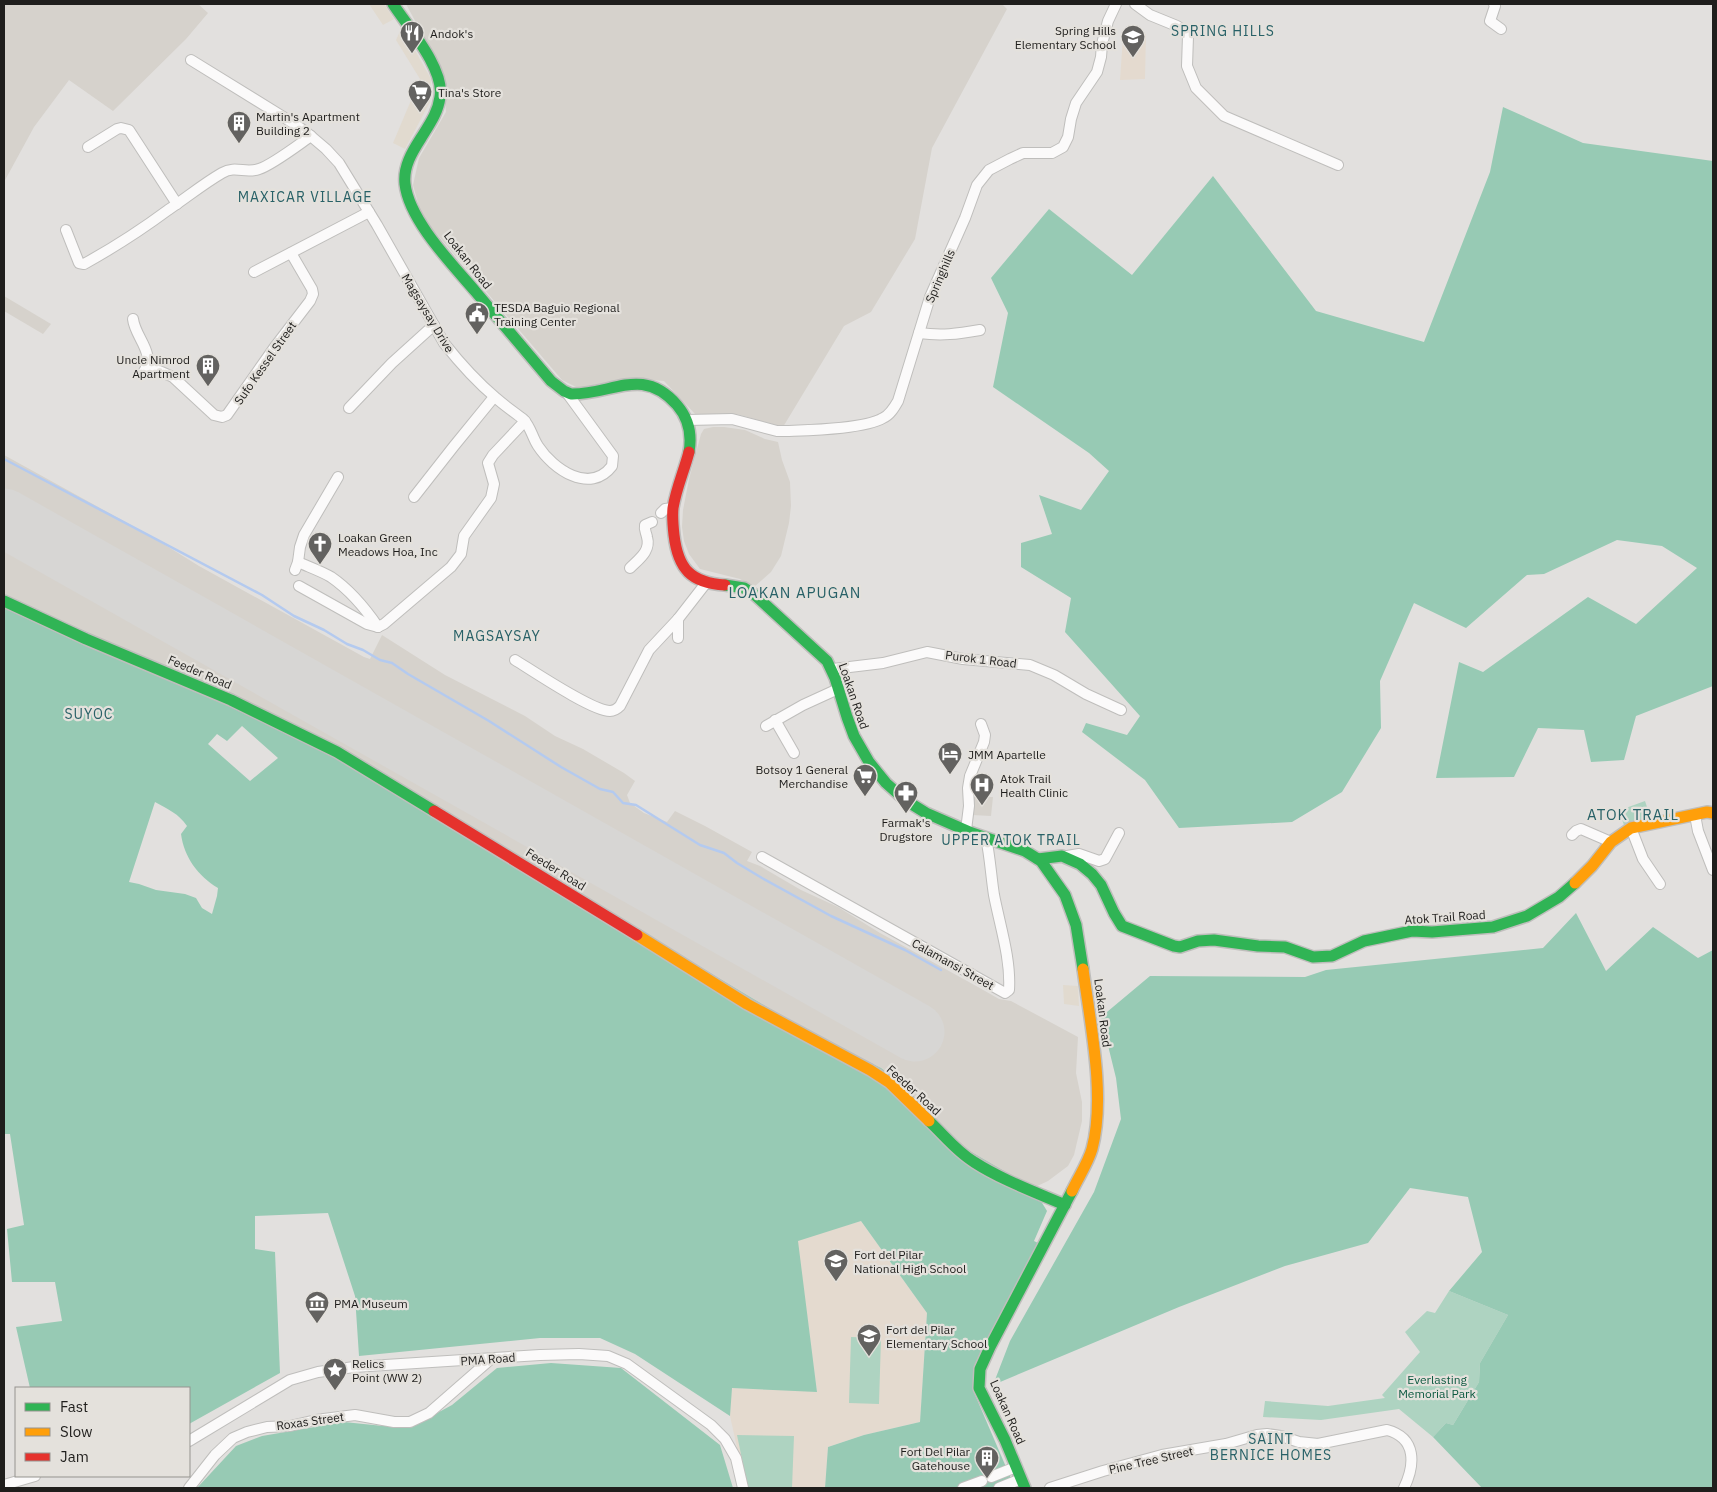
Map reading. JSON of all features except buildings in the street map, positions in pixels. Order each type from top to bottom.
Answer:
[{"type":"street","name":"Loakan Road","points":[[393,4],[412,30],[430,61],[440,84],[441,94],[434,117],[408,162],[405,172],[405,182],[410,203],[447,258],[551,381],[567,393]]},
{"type":"street","name":"Springhills","points":[[688,420],[732,419],[777,431],[786,431],[862,424],[876,421],[887,415],[895,406],[930,297],[966,218],[974,192],[983,175],[994,167],[1023,153],[1052,153],[1059,150],[1065,143],[1076,103],[1097,72],[1108,21],[1116,4]]},
{"type":"street","points":[[1135,4],[1150,15],[1185,31],[1188,36],[1187,66],[1196,88],[1224,116],[1338,165]]},
{"type":"street","points":[[1494,4],[1490,21],[1501,29]]},
{"type":"street","name":"Magsaysay Drive","points":[[191,60],[311,136],[338,163],[369,212],[444,343],[459,362],[494,397],[525,421],[537,445],[558,469],[571,476],[585,479],[601,477],[612,466],[613,456],[567,393]]},
{"type":"street","points":[[88,147],[117,129],[129,130],[177,204]]},
{"type":"street","points":[[66,230],[76,259],[79,263],[84,264],[108,251],[177,204],[194,190],[224,172],[236,169],[249,171],[263,168],[311,136]]},
{"type":"street","points":[[254,272],[369,212]]},
{"type":"street","name":"Sufo Kessel Street","points":[[133,319],[134,327],[144,344],[148,360],[146,370],[173,377],[214,414],[222,417],[227,416],[274,348],[310,301],[313,294],[291,253]]},
{"type":"street","points":[[349,408],[392,363],[434,325]]},
{"type":"street","points":[[919,333],[937,336],[980,330]]},
{"type":"street","points":[[515,660],[593,707],[610,711],[616,710],[620,706],[649,650],[678,619],[706,584],[694,578],[686,570],[676,552],[673,532],[673,508],[687,463],[691,442],[686,414],[670,397],[651,385],[635,384],[577,394],[567,393]]},
{"type":"street","points":[[414,497],[494,397]]},
{"type":"street","points":[[299,586],[367,624],[378,626],[384,624],[459,557],[464,536],[492,498],[494,484],[488,463],[493,455],[525,421]]},
{"type":"street","points":[[338,477],[304,535],[297,566],[320,571],[343,586],[378,626]]},
{"type":"street","points":[[662,513],[665,509],[673,508]]},
{"type":"street","points":[[630,568],[646,552],[648,545],[644,528],[645,525],[652,522]]},
{"type":"street","name":"Loakan Road","points":[[706,584],[735,586],[747,589],[819,653],[833,669],[853,735],[863,753],[886,784],[898,796],[926,814],[1025,851],[1041,861],[1065,894],[1076,925],[1096,1082],[1096,1120],[1092,1150],[980,1369],[979,1388],[1005,1440],[1023,1484]]},
{"type":"street","name":"Feeder Road","points":[[4,602],[231,700],[330,748],[543,877],[747,1004],[870,1070],[890,1083],[949,1143],[974,1162],[1065,1205]]},
{"type":"street","points":[[678,619],[678,638]]},
{"type":"street","name":"Purok 1 Road","points":[[833,669],[883,664],[927,652],[963,659],[1030,665],[1054,675],[1086,694],[1121,710]]},
{"type":"street","points":[[794,753],[770,723],[838,689]]},
{"type":"street","points":[[966,830],[970,776],[985,735],[981,724]]},
{"type":"street","name":"Atok Trail Road","points":[[1063,856],[1080,865],[1094,876],[1104,888],[1116,918],[1122,926],[1136,932],[1180,947],[1198,941],[1214,940],[1258,946],[1285,947],[1313,957],[1332,956],[1364,941],[1412,931],[1432,932],[1494,927],[1527,916],[1568,890],[1592,866],[1611,842],[1631,828],[1713,812]]},
{"type":"street","points":[[1695,814],[1698,831],[1713,870]]},
{"type":"street","points":[[1631,828],[1643,858],[1660,884]]},
{"type":"street","points":[[1572,835],[1576,831],[1581,830],[1611,842]]},
{"type":"street","points":[[1038,859],[1079,854],[1098,861],[1106,859],[1119,833]]},
{"type":"street","name":"Calamansi Street","points":[[762,857],[1006,993],[1009,990],[1007,961],[994,894],[986,838]]},
{"type":"street","name":"PMA Road","points":[[190,1441],[290,1380],[318,1372],[354,1367],[492,1358],[579,1354],[608,1356],[627,1364],[711,1425],[725,1438],[736,1458],[743,1488]]},
{"type":"street","name":"Roxas Street","points":[[189,1488],[215,1455],[233,1438],[247,1432],[268,1427],[290,1426],[316,1420],[355,1415],[394,1422],[410,1422],[429,1413],[492,1358]]},
{"type":"street","name":"Pine Tree Street","points":[[1050,1488],[1162,1455],[1226,1444],[1257,1435],[1281,1436],[1299,1442],[1318,1444],[1387,1430],[1398,1433],[1408,1443],[1412,1458],[1409,1477],[1404,1488]]},
{"type":"street","points":[[963,1488],[1016,1467]]},
{"type":"street","points":[[4,1485],[31,1477]]},
{"type":"street","points":[[999,1488],[1023,1484]]},
{"type":"shaded area","points":[[4,4],[198,4],[208,13],[186,39],[113,111],[69,80],[34,127],[4,182]]},
{"type":"shaded area","points":[[369,4],[384,4],[394,19],[383,25]]},
{"type":"shaded area","points":[[406,4],[1002,4],[1007,9],[932,148],[915,239],[871,312],[844,326],[783,427],[737,414],[696,415],[664,381],[628,378],[578,388],[562,380],[429,225],[419,207],[413,185],[419,158],[446,112],[442,71]]},
{"type":"shaded area","points":[[402,27],[431,79],[430,102],[405,149],[393,143],[420,79],[396,40]]},
{"type":"shaded area","name":"Spring Hills Elementary School","points":[[1146,34],[1145,79],[1120,80],[1123,36]]},
{"type":"shaded area","points":[[4,296],[51,324],[43,334],[4,311]]},
{"type":"shaded area","points":[[713,427],[745,430],[765,439],[778,442],[790,482],[791,506],[789,523],[781,556],[771,572],[754,587],[740,579],[700,569],[689,554],[684,541],[682,527],[683,510],[689,479],[701,434],[704,429]]},
{"type":"shaded area","points":[[4,455],[364,657],[370,659],[382,635],[445,675],[525,716],[555,736],[583,749],[624,773],[635,781],[627,795],[630,803],[644,813],[667,822],[675,811],[705,826],[752,852],[747,861],[760,866],[801,890],[838,907],[880,933],[999,999],[1011,1001],[1078,1037],[1076,1073],[1082,1102],[1082,1121],[1074,1155],[1068,1166],[1048,1181],[1033,1188],[985,1164],[817,1037],[4,596]]},
{"type":"shaded area","name":"Atok Trail Health Clinic","points":[[973,797],[993,797],[991,816],[972,815]]},
{"type":"shaded area","points":[[1063,985],[1078,986],[1079,1006],[1064,1004]]},
{"type":"shaded area","name":"Fort del Pilar Elementary School","points":[[861,1221],[927,1313],[920,1422],[864,1435],[828,1447],[825,1488],[746,1488],[730,1416],[731,1388],[817,1391],[797,1240]]},
{"type":"green space","points":[[1503,107],[1583,143],[1713,161],[1713,686],[1636,716],[1624,760],[1591,762],[1584,730],[1538,728],[1514,777],[1436,778],[1459,662],[1483,672],[1588,597],[1636,624],[1697,568],[1662,546],[1617,540],[1544,574],[1527,575],[1466,628],[1414,603],[1380,681],[1381,728],[1342,792],[1292,822],[1179,828],[1145,780],[1082,732],[1086,723],[1127,735],[1140,716],[1065,632],[1071,598],[1021,567],[1021,543],[1052,534],[1039,495],[1081,510],[1109,471],[1089,453],[993,387],[1008,313],[991,278],[1049,209],[1132,275],[1213,176],[1316,311],[1424,342],[1490,172]]},
{"type":"green space","points":[[4,596],[201,682],[551,878],[817,1037],[881,1068],[903,1085],[956,1143],[1033,1188],[1047,1211],[1034,1241],[1038,1243],[973,1390],[1015,1488],[825,1488],[828,1447],[864,1435],[920,1422],[927,1313],[861,1221],[798,1241],[817,1392],[732,1388],[730,1416],[635,1354],[600,1338],[540,1338],[359,1356],[355,1296],[328,1213],[255,1216],[255,1249],[275,1252],[280,1373],[190,1423],[190,1387],[30,1387],[16,1327],[62,1321],[55,1282],[12,1282],[7,1229],[24,1225],[10,1134],[4,1134]],"holes":[[[242,726],[278,758],[250,781],[208,744],[217,734],[227,741]],[[155,802],[177,815],[187,826],[181,834],[185,850],[193,865],[204,878],[218,888],[212,914],[202,908],[196,898],[185,894],[156,890],[129,882]]]},
{"type":"green space","points":[[1645,801],[1650,816],[1624,825],[1620,814],[1624,812],[1623,809]]},
{"type":"green space","points":[[1576,913],[1606,971],[1653,927],[1698,958],[1713,950],[1713,1488],[1482,1488],[1433,1437],[1446,1423],[1453,1425],[1479,1382],[1480,1363],[1508,1315],[1449,1291],[1482,1252],[1468,1197],[1410,1188],[1368,1243],[1285,1266],[1179,1307],[993,1385],[1010,1341],[1094,1192],[1121,1119],[1116,1078],[1101,1017],[1150,976],[1305,977],[1326,970],[1543,948]]},
{"type":"green space","name":"Everlasting Memorial Park","points":[[1449,1291],[1508,1315],[1480,1363],[1479,1382],[1453,1425],[1446,1423],[1433,1437],[1399,1409],[1321,1420],[1263,1417],[1265,1401],[1328,1406],[1385,1398],[1382,1395],[1420,1352],[1405,1332],[1427,1311],[1435,1313]]},
{"type":"green space","points":[[851,1337],[881,1338],[879,1404],[849,1403]]},
{"type":"green space","points":[[551,1363],[621,1368],[720,1445],[733,1488],[197,1488],[236,1446],[262,1436],[344,1422],[383,1426],[415,1425],[452,1405],[497,1368]]},
{"type":"green space","points":[[737,1435],[794,1436],[792,1488],[748,1488]]},
{"type":"waterway","points":[[4,459],[262,595],[294,616],[324,630],[347,644],[363,650],[380,660],[392,663],[561,767],[600,789],[613,792],[623,803],[636,805],[700,845],[724,853],[762,878],[831,916],[905,950],[941,970]]},
{"type":"runway","points":[[4,518],[915,1032]]},
{"type":"traffic: fast","points":[[393,4],[431,61],[440,86],[439,103],[435,114],[411,154],[405,172],[408,198],[423,227],[444,255],[551,381],[571,394],[639,384],[664,393],[681,410],[687,422],[690,433],[689,452]]},
{"type":"traffic: fast","points":[[725,585],[744,588],[755,595],[827,661],[835,678],[854,736],[869,762],[886,783],[905,800],[926,813],[972,833],[1025,851],[1041,861],[1065,895],[1076,925],[1083,969]]},
{"type":"traffic: fast","points":[[4,601],[86,639],[231,700],[337,752],[434,811]]},
{"type":"traffic: fast","points":[[1038,859],[1062,856],[1080,864],[1101,885],[1122,926],[1174,946],[1180,947],[1198,941],[1214,940],[1258,946],[1285,947],[1313,957],[1332,956],[1364,941],[1412,931],[1432,932],[1493,927],[1527,916],[1559,897],[1575,883]]},
{"type":"traffic: fast","points":[[929,1121],[956,1148],[974,1162],[1007,1180],[1065,1205]]},
{"type":"traffic: fast","points":[[1025,1488],[1005,1440],[979,1388],[980,1369],[1072,1191]]},
{"type":"traffic: slow","points":[[1575,883],[1592,866],[1611,842],[1631,828],[1707,812],[1713,813]]},
{"type":"traffic: slow","points":[[637,935],[747,1004],[870,1070],[890,1083],[929,1121]]},
{"type":"traffic: slow","points":[[1072,1191],[1092,1149],[1096,1129],[1097,1083],[1093,1036],[1083,969]]},
{"type":"traffic: jam","points":[[689,452],[673,508],[676,547],[679,557],[688,572],[703,581],[725,585]]},
{"type":"traffic: jam","points":[[434,811],[637,935]]},
{"type":"place","name":"Andok's","points":[[412,54]]},
{"type":"place","name":"Spring Hills Elementary School","points":[[1133,58]]},
{"type":"place","name":"Tina's Store","points":[[420,113]]},
{"type":"place","name":"Martin's Apartment Building 2","points":[[239,144]]},
{"type":"place","name":"TESDA Baguio Regional Training Center","points":[[477,335]]},
{"type":"place","name":"Uncle Nimrod Apartment","points":[[208,387]]},
{"type":"place","name":"Loakan Green Meadows Hoa, Inc","points":[[320,565]]},
{"type":"place","name":"JMM Apartelle","points":[[950,775]]},
{"type":"place","name":"Botsoy 1 General Merchandise","points":[[865,797]]},
{"type":"place","name":"Atok Trail Health Clinic","points":[[982,806]]},
{"type":"place","name":"Farmak's Drugstore","points":[[906,814]]},
{"type":"place","name":"Fort del Pilar National High School","points":[[836,1282]]},
{"type":"place","name":"PMA Museum","points":[[317,1324]]},
{"type":"place","name":"Fort del Pilar Elementary School","points":[[869,1357]]},
{"type":"place","name":"Relics Point (WW 2)","points":[[335,1391]]},
{"type":"place","name":"Fort Del Pilar Gatehouse","points":[[987,1479]]},
{"type":"district","name":"SPRING HILLS","points":[[1223,31]]},
{"type":"district","name":"MAXICAR VILLAGE","points":[[305,197]]},
{"type":"district","name":"LOAKAN APUGAN","points":[[795,592]]},
{"type":"district","name":"MAGSAYSAY","points":[[497,636]]},
{"type":"district","name":"SUYOC","points":[[89,714]]},
{"type":"district","name":"ATOK TRAIL","points":[[1633,814]]},
{"type":"district","name":"UPPER ATOK TRAIL","points":[[1011,840]]},
{"type":"district","name":"SAINT BERNICE HOMES","points":[[1271,1448]]}]
